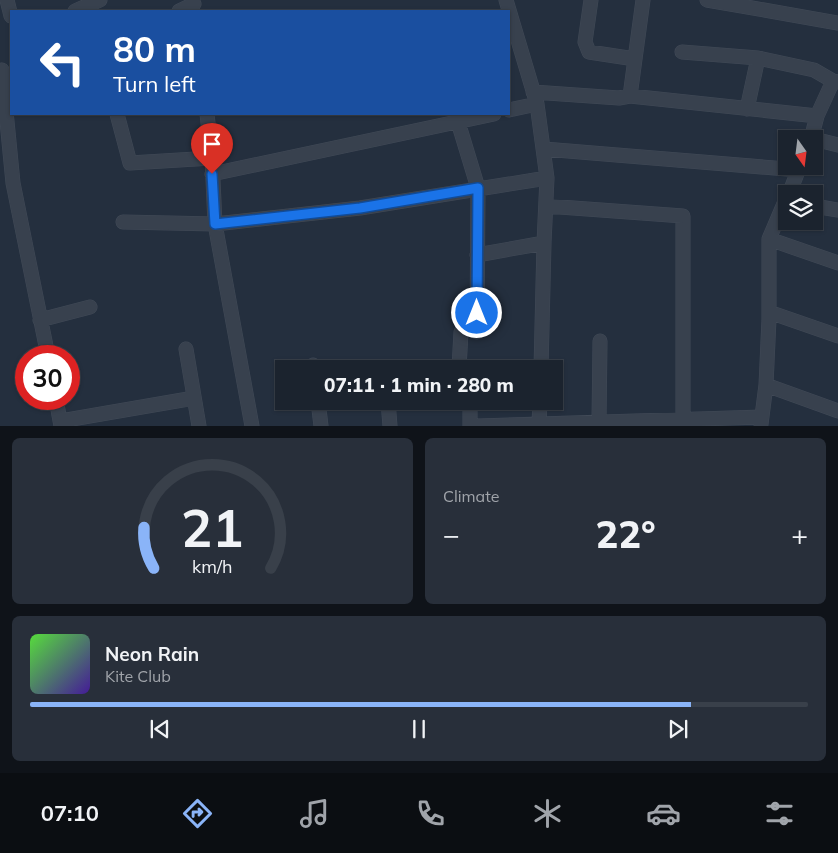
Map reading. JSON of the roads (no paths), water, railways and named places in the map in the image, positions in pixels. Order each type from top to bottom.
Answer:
[{"type":"street","points":[[78,10],[100,0]]},
{"type":"street","points":[[591,0],[584,42],[589,52],[635,59]]},
{"type":"street","points":[[630,96],[644,0]]},
{"type":"street","points":[[707,0],[838,23]]},
{"type":"street","points":[[182,10],[194,5]]},
{"type":"street","points":[[510,25],[513,43],[535,98],[547,178],[541,360]]},
{"type":"street","points":[[682,52],[758,58],[814,70],[836,82],[817,116],[815,130]]},
{"type":"street","points":[[747,109],[758,58]]},
{"type":"street","points":[[4,70],[13,183],[46,345]]},
{"type":"street","points":[[510,110],[535,98],[619,98],[630,96],[817,116]]},
{"type":"street","points":[[117,115],[130,163],[212,158]]},
{"type":"street","points":[[207,115],[212,158],[215,224],[252,426]]},
{"type":"street","points":[[212,174],[490,115]]},
{"type":"street","points":[[458,122],[478,188],[477,332]]},
{"type":"street","points":[[823,141],[838,144]]},
{"type":"street","points":[[544,149],[778,166]]},
{"type":"street","points":[[123,222],[215,224],[360,208],[547,178]]},
{"type":"street","points":[[546,206],[683,216],[683,419]]},
{"type":"street","points":[[823,208],[838,210]]},
{"type":"street","points":[[478,426],[683,419],[761,421],[766,385],[769,239],[778,219]]},
{"type":"street","points":[[769,239],[838,263]]},
{"type":"street","points":[[477,255],[544,243]]},
{"type":"street","points":[[40,320],[90,307]]},
{"type":"street","points":[[769,312],[838,336]]},
{"type":"street","points":[[459,360],[461,332]]},
{"type":"street","points":[[599,422],[600,341]]},
{"type":"street","points":[[186,349],[199,426]]},
{"type":"street","points":[[766,385],[838,411]]},
{"type":"street","points":[[58,410],[61,423],[194,398]]},
{"type":"street","points":[[319,410],[321,426]]},
{"type":"street","points":[[389,410],[390,426]]},
{"type":"street","points":[[470,410],[470,426]]},
{"type":"street","points":[[539,424],[540,410]]},
{"type":"street","points":[[835,426],[838,418]]}]
